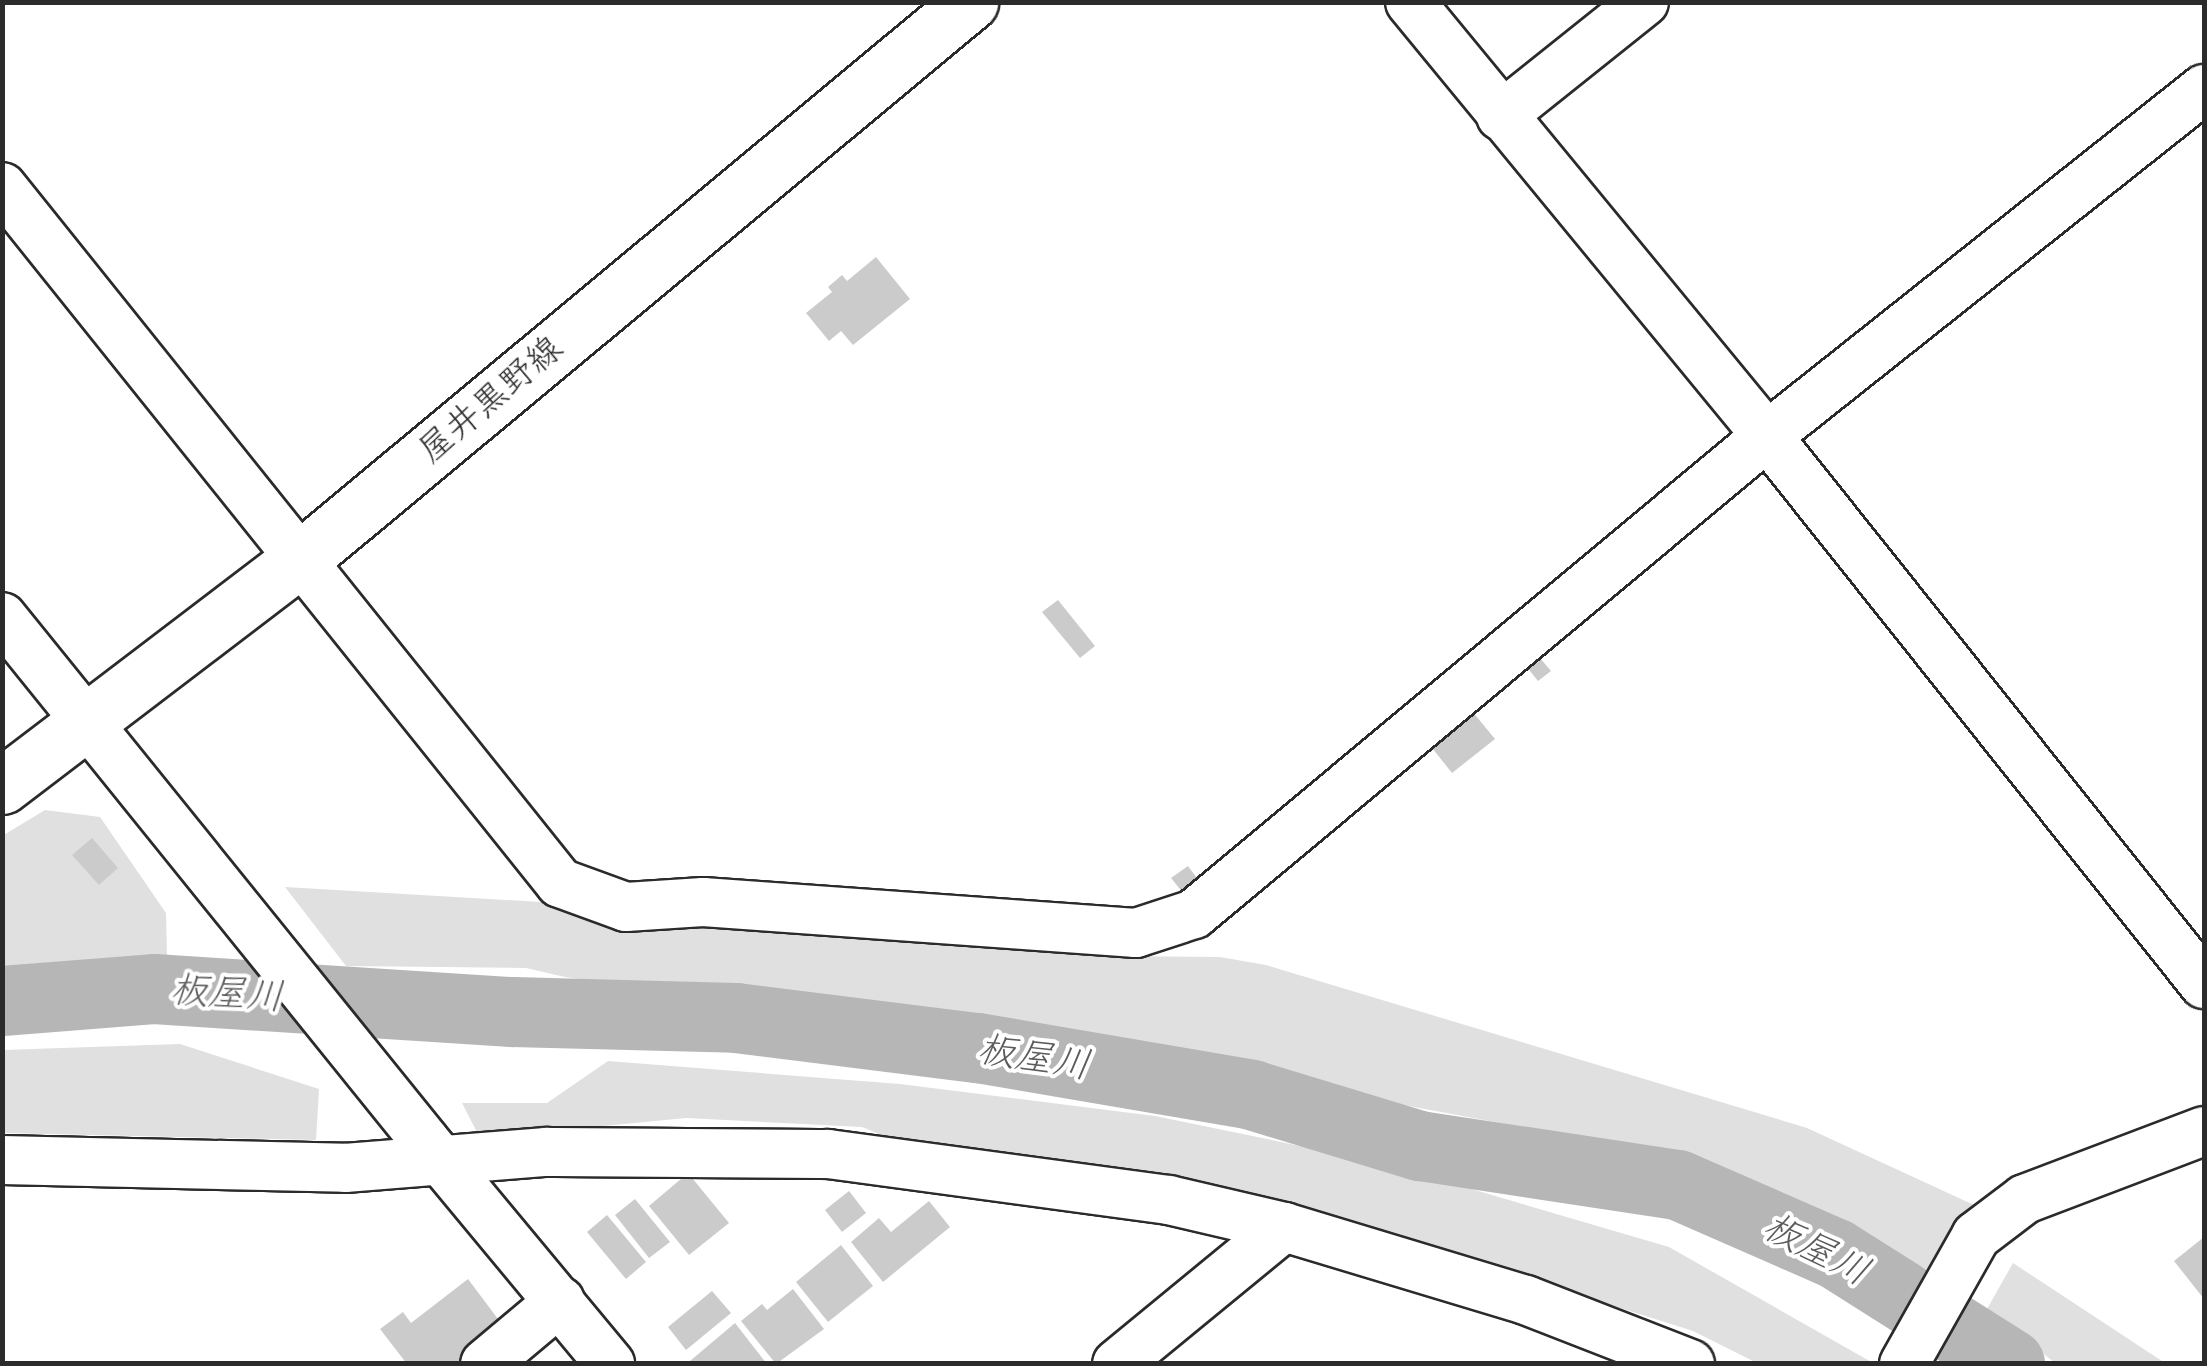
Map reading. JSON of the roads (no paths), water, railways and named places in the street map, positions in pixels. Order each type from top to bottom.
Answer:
[{"type":"main road","name":"屋井黒野線","points":[[2,786],[303,556],[970,2]]},
{"type":"street","points":[[1410,2],[1767,436],[2204,984]]},
{"type":"street","points":[[1501,116],[1644,2]]},
{"type":"street","points":[[2,186],[303,556],[560,883],[626,907],[703,902],[1136,933],[1194,914],[1767,436],[2204,88]]},
{"type":"street","points":[[2,617],[191,854],[610,1364]]},
{"type":"street","points":[[1904,1364],[1976,1236],[2026,1199],[2204,1131]]},
{"type":"street","points":[[2,1160],[345,1168],[434,1152],[828,1154],[1168,1200],[1284,1227],[1526,1300],[1690,1364]]},
{"type":"street","points":[[1118,1364],[1284,1227]]},
{"type":"street","points":[[485,1364],[560,1301]]},
{"type":"waterway","name":"板屋川","points":[[2,1001],[154,989],[512,1012],[736,1018],[978,1048],[1252,1095],[1420,1146],[1678,1185],[1836,1254],[2010,1364]]}]
